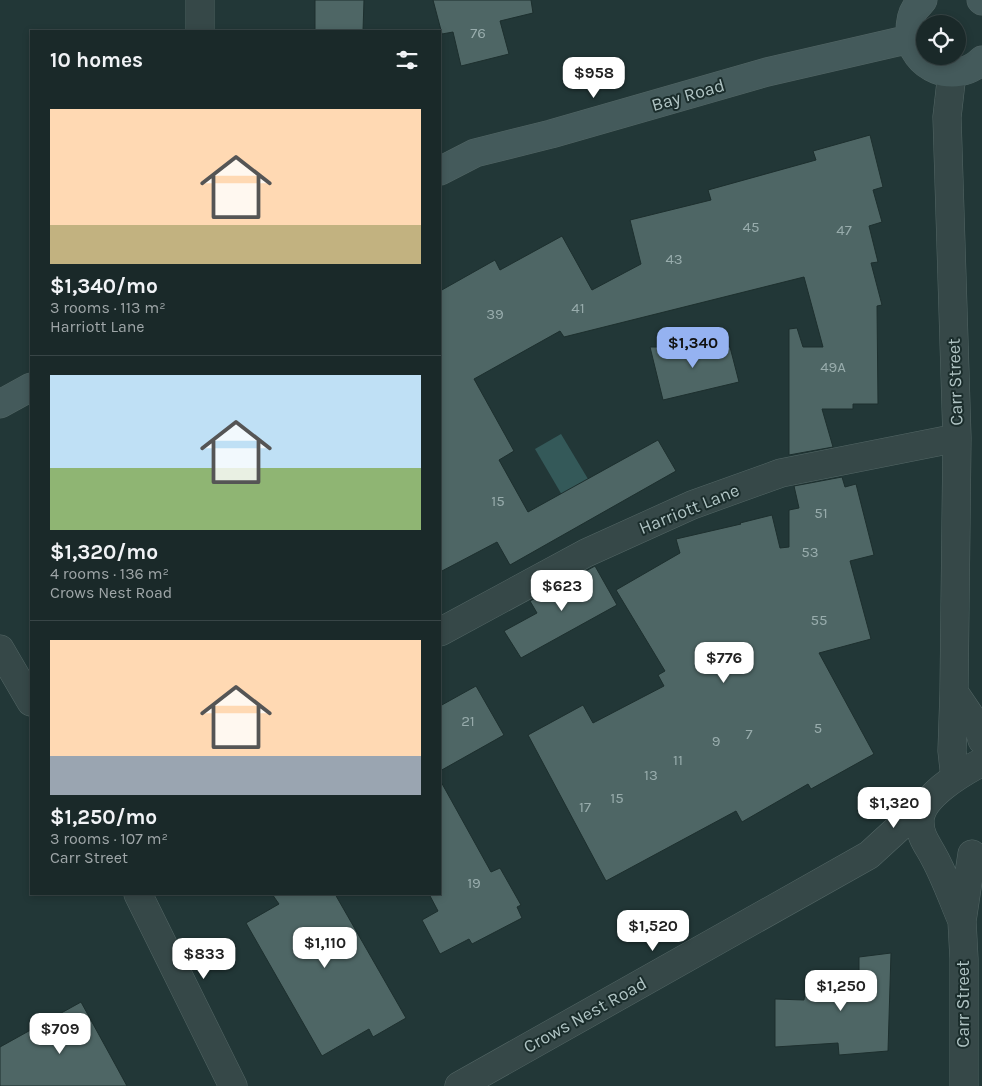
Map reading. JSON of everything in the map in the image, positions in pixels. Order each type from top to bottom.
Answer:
[{"type":"street","points":[[200,0],[200,30]]},
{"type":"street","points":[[923,0],[914,10],[910,24],[910,38],[915,52],[924,63],[937,70],[952,73],[965,71],[978,65],[982,60]]},
{"type":"street","name":"Bay Road","points":[[441,170],[475,153],[551,134],[767,72],[910,38]]},
{"type":"street","name":"Carr Street","points":[[952,73],[947,117],[957,438],[952,751],[955,778]]},
{"type":"street","points":[[0,404],[30,388]]},
{"type":"street","name":"Harriott Lane","points":[[441,631],[586,553],[692,505],[781,473],[957,438]]},
{"type":"street","points":[[0,649],[30,700]]},
{"type":"street","points":[[954,692],[979,729],[982,740]]},
{"type":"street","name":"Crows Nest Road","points":[[459,1086],[869,855],[924,807],[941,789],[982,762]]},
{"type":"street","name":"Carr Street","points":[[924,807],[919,820],[922,835],[962,921]]},
{"type":"street","name":"Crows Nest Road","points":[[869,855],[930,851],[947,859],[977,851]]},
{"type":"street","name":"Carr Street","points":[[964,1086],[964,960],[962,921],[977,851]]},
{"type":"street","points":[[138,895],[233,1086]]},
{"type":"water","points":[[561,434],[588,479],[562,495],[535,449]]},
{"type":"building","points":[[315,0],[364,0],[363,30],[315,30]]},
{"type":"building","points":[[433,0],[531,0],[533,13],[500,21],[509,54],[461,66],[453,32],[442,34]]},
{"type":"building","points":[[870,135],[883,187],[873,190],[882,222],[869,226],[878,262],[871,263],[882,305],[877,306],[878,404],[853,404],[853,409],[822,409],[833,447],[789,455],[789,329],[797,328],[803,347],[823,347],[804,277],[564,337],[560,331],[474,379],[514,451],[499,460],[528,512],[658,440],[676,471],[510,565],[497,542],[441,571],[441,290],[495,260],[500,270],[562,236],[592,290],[641,264],[630,220],[711,200],[708,190],[816,160],[813,151]]},
{"type":"building","points":[[650,347],[730,347],[739,382],[663,400]]},
{"type":"building","points":[[842,477],[845,487],[856,484],[874,555],[850,561],[871,639],[819,653],[874,754],[811,789],[808,784],[742,822],[736,811],[606,881],[528,735],[583,705],[593,723],[664,686],[658,675],[665,671],[616,590],[680,553],[676,539],[772,515],[780,548],[789,547],[789,510],[799,508],[794,486]]},
{"type":"building","points":[[595,566],[617,605],[521,658],[504,631],[537,613],[530,601]]},
{"type":"building","points":[[476,686],[504,735],[441,770],[441,705]]},
{"type":"building","points":[[441,782],[491,872],[500,868],[521,905],[517,907],[522,918],[472,944],[469,939],[440,954],[422,920],[438,911],[430,895],[441,895]]},
{"type":"building","points":[[273,895],[336,895],[406,1018],[373,1037],[369,1029],[322,1056],[246,923],[279,904]]},
{"type":"building","points":[[891,953],[888,1051],[839,1055],[838,1043],[775,1047],[775,999],[804,1000],[806,985],[859,984],[859,957]]},
{"type":"building","points":[[81,1002],[127,1086],[0,1086],[0,1047]]}]
